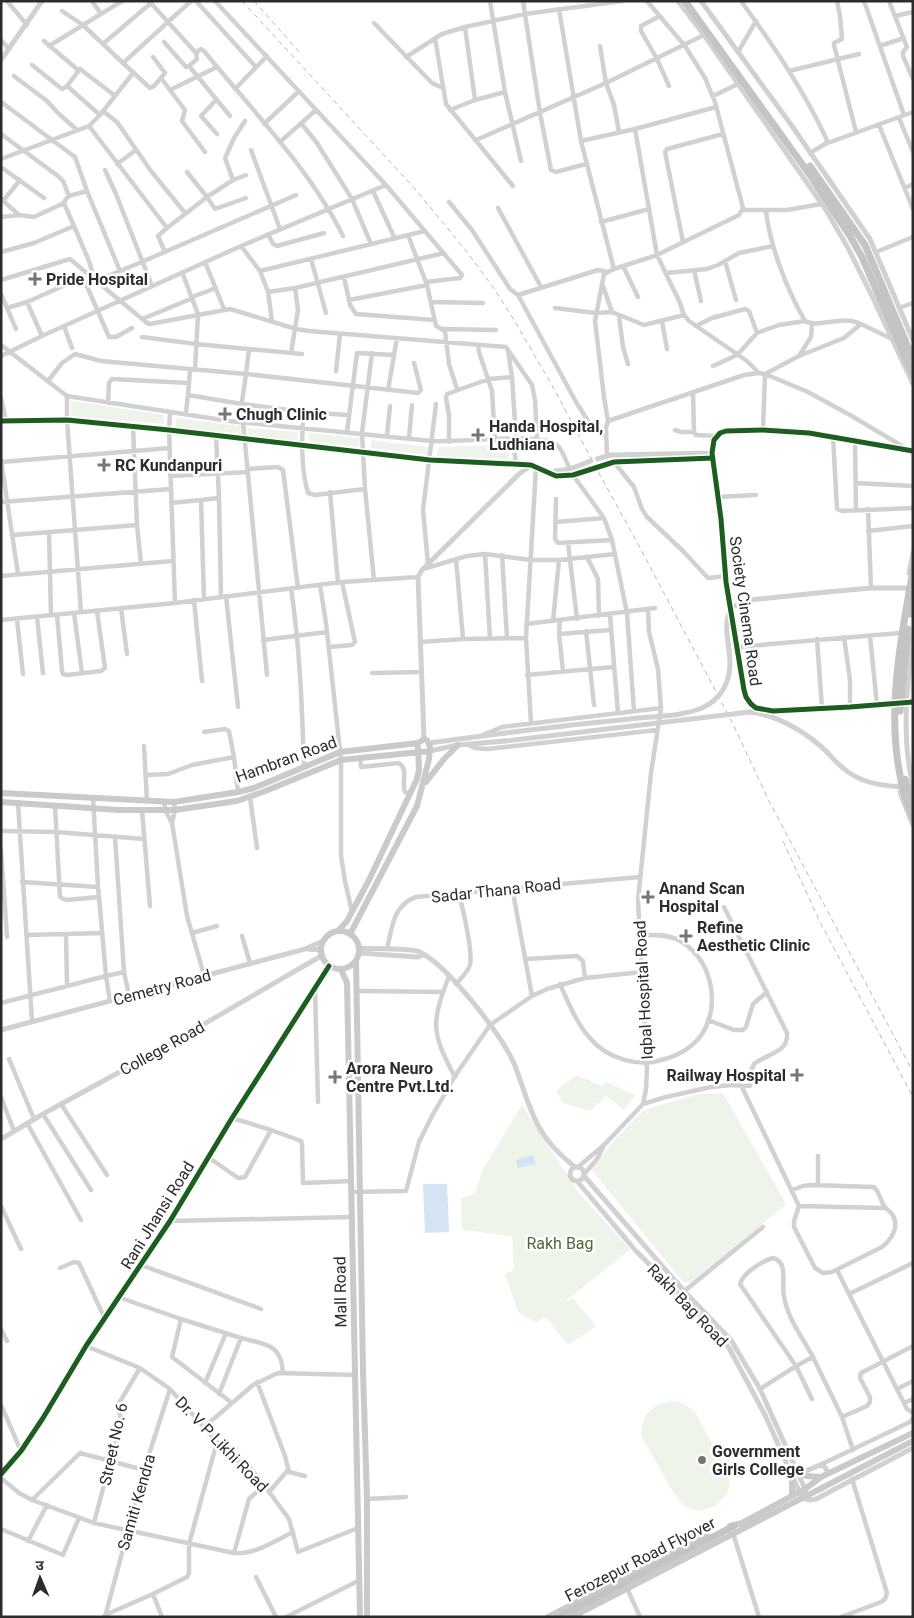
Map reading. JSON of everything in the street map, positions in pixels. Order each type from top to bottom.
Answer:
[{"type":"main road","points":[[685,1],[810,175],[850,236],[862,257],[913,375]]},
{"type":"main road","points":[[691,1],[865,245],[913,359]]},
{"type":"main road","points":[[913,570],[895,696],[895,725],[896,751],[902,790],[913,818]]},
{"type":"main road","points":[[913,599],[907,636],[899,722],[904,775],[913,804]]},
{"type":"main road","points":[[338,931],[347,921],[369,880],[409,794],[419,770],[418,751],[424,742],[430,750],[417,806],[350,934]]},
{"type":"main road","name":"Hambran Road","points":[[1,793],[174,802],[254,788],[304,767],[340,756],[424,742]]},
{"type":"main road","points":[[423,785],[444,759],[462,745]]},
{"type":"main road","name":"Hambran Road","points":[[1,802],[93,808],[175,810],[237,801],[250,797],[340,756],[360,757],[430,750]]},
{"type":"main road","points":[[338,931],[350,934],[355,938],[359,951],[356,961],[352,965],[341,969],[329,966],[321,953],[323,941],[332,932],[338,931]]},
{"type":"main road","name":"Mall Road","points":[[356,961],[367,1499],[367,1617]]},
{"type":"main road","name":"Mall Road","points":[[341,969],[348,983],[360,1617]]},
{"type":"main road","points":[[734,1530],[742,1523],[792,1496],[804,1495],[821,1477],[913,1433]]},
{"type":"main road","points":[[572,1617],[734,1530],[913,1441]]},
{"type":"main road","points":[[796,1470],[806,1476],[821,1477]]},
{"type":"main road","points":[[792,1478],[792,1496]]},
{"type":"main road","points":[[548,1617],[671,1553],[733,1524],[742,1523]]},
{"type":"main road","name":"Ferozepur Road Flyover","points":[[559,1617],[734,1530]]},
{"type":"street","points":[[7,1],[27,25]]},
{"type":"street","points":[[92,1],[101,14]]},
{"type":"street","points":[[50,46],[122,1]]},
{"type":"street","points":[[183,1],[187,6]]},
{"type":"street","points":[[124,63],[191,1]]},
{"type":"street","points":[[196,1],[256,67]]},
{"type":"street","points":[[215,1],[386,185],[462,273],[462,276],[349,300]]},
{"type":"street","points":[[490,1],[505,92],[521,161]]},
{"type":"street","points":[[523,1],[540,113],[551,170],[556,172],[586,164]]},
{"type":"street","points":[[406,57],[435,38],[465,26],[525,14],[622,1]]},
{"type":"street","points":[[648,1],[685,46],[705,78],[713,96],[736,178],[742,210]]},
{"type":"street","points":[[678,1],[704,35],[821,204],[848,248],[913,384]]},
{"type":"street","points":[[701,1],[870,239],[913,340]]},
{"type":"street","points":[[742,1],[811,106],[826,138],[825,144]]},
{"type":"street","points":[[837,1],[842,39],[834,44],[856,132]]},
{"type":"street","points":[[864,1],[904,115]]},
{"type":"street","points":[[889,1],[907,46],[903,56],[913,79]]},
{"type":"street","points":[[104,43],[150,2],[196,53],[197,59],[189,66]]},
{"type":"street","points":[[1,60],[27,25],[39,3]]},
{"type":"street","points":[[559,9],[572,98],[581,141],[614,269]]},
{"type":"street","points":[[62,11],[83,25],[104,43],[150,88],[154,86],[165,72],[153,57]]},
{"type":"street","points":[[895,16],[913,12]]},
{"type":"street","points":[[660,16],[643,23],[641,28],[669,86]]},
{"type":"street","points":[[738,52],[756,22]]},
{"type":"street","points":[[374,23],[432,82],[442,88]]},
{"type":"street","points":[[465,26],[475,100]]},
{"type":"street","points":[[476,140],[606,83],[685,46],[704,35]]},
{"type":"street","points":[[435,38],[445,102],[513,186]]},
{"type":"street","points":[[880,46],[904,38]]},
{"type":"street","points":[[1,40],[9,49]]},
{"type":"street","points":[[44,41],[78,70],[81,70],[114,95]]},
{"type":"street","points":[[164,42],[183,64],[189,66],[230,116]]},
{"type":"street","points":[[600,46],[606,83],[614,105],[619,132]]},
{"type":"street","points":[[196,53],[201,49],[204,51],[280,142],[330,210],[343,236]]},
{"type":"street","points":[[789,71],[859,54]]},
{"type":"street","points":[[235,89],[267,56]]},
{"type":"street","points":[[32,65],[62,89],[67,86],[78,70]]},
{"type":"street","points":[[170,90],[217,67]]},
{"type":"street","points":[[1,159],[89,126],[133,73]]},
{"type":"street","points":[[14,76],[50,104],[77,130]]},
{"type":"street","points":[[161,78],[185,110],[182,121],[205,152]]},
{"type":"street","points":[[713,96],[738,84]]},
{"type":"street","points":[[67,86],[101,113],[117,122],[136,150],[185,213]]},
{"type":"street","points":[[264,124],[299,91]]},
{"type":"street","points":[[450,110],[475,100],[505,92]]},
{"type":"street","points":[[216,100],[201,116],[217,134]]},
{"type":"street","points":[[1,102],[75,157],[120,271]]},
{"type":"street","points":[[581,141],[716,107]]},
{"type":"street","points":[[280,142],[316,110]]},
{"type":"street","points":[[810,153],[825,144],[913,112]]},
{"type":"street","points":[[898,118],[913,152]]},
{"type":"street","points":[[233,180],[225,156],[244,121]]},
{"type":"street","points":[[301,123],[317,143],[352,199],[371,244]]},
{"type":"street","points":[[879,125],[913,209]]},
{"type":"street","points":[[89,126],[167,228]]},
{"type":"street","points":[[634,129],[657,255],[684,315],[689,321],[759,373]]},
{"type":"street","points":[[1,134],[62,181],[69,196]]},
{"type":"street","points":[[683,242],[665,152],[667,149],[723,134]]},
{"type":"street","points":[[117,164],[136,150]]},
{"type":"street","points":[[251,150],[280,230]]},
{"type":"street","points":[[1,166],[44,198]]},
{"type":"street","points":[[105,170],[144,261],[152,286]]},
{"type":"street","points":[[187,172],[208,197],[215,209],[246,198]]},
{"type":"street","points":[[166,252],[158,238],[160,234],[208,197],[233,180],[246,175]]},
{"type":"street","points":[[19,215],[2,200],[20,180]]},
{"type":"street","points":[[905,188],[913,184]]},
{"type":"street","points":[[1,356],[182,272],[386,185]]},
{"type":"street","points":[[1,217],[19,215],[34,217],[64,203],[69,196],[87,191]]},
{"type":"street","points":[[373,191],[394,238]]},
{"type":"street","points":[[95,280],[166,252],[296,195]]},
{"type":"street","points":[[449,202],[472,230],[510,289],[518,295],[576,402],[590,424],[606,436]]},
{"type":"street","points":[[64,203],[89,261],[95,280]]},
{"type":"street","points":[[742,210],[787,210],[821,204]]},
{"type":"street","points":[[498,208],[542,287]]},
{"type":"street","points":[[601,222],[649,209]]},
{"type":"street","points":[[607,456],[606,425],[608,421],[595,324],[604,274],[657,255],[739,214],[742,210]]},
{"type":"street","points":[[766,211],[768,230],[773,246],[805,321]]},
{"type":"street","points":[[1,252],[34,243],[74,226]]},
{"type":"street","points":[[260,271],[425,231]]},
{"type":"street","points":[[268,234],[273,244],[277,246],[324,233]]},
{"type":"street","points":[[408,235],[426,284],[436,327],[443,329],[496,330]]},
{"type":"street","points":[[876,252],[913,237]]},
{"type":"street","points":[[241,246],[260,271],[268,292],[272,321]]},
{"type":"street","points":[[666,273],[712,267],[743,252],[773,246]]},
{"type":"street","points":[[268,292],[318,283],[444,253]]},
{"type":"street","points":[[1,280],[70,259],[147,323],[153,324],[224,309],[240,310],[296,329],[508,348]]},
{"type":"street","points":[[311,259],[326,313]]},
{"type":"street","points":[[725,261],[736,300]]},
{"type":"street","points":[[206,262],[224,309]]},
{"type":"street","points":[[623,266],[638,297]]},
{"type":"street","points":[[518,295],[598,270],[607,272]]},
{"type":"street","points":[[694,270],[701,301]]},
{"type":"street","points":[[182,272],[198,314],[196,344],[186,414]]},
{"type":"street","points":[[7,308],[27,302],[83,277],[110,337],[116,337],[132,328]]},
{"type":"street","points":[[344,277],[352,309],[360,315],[434,320]]},
{"type":"street","points":[[602,282],[612,312]]},
{"type":"street","points":[[142,319],[216,288]]},
{"type":"street","points":[[291,353],[298,310],[295,288]]},
{"type":"street","points":[[1,294],[16,329]]},
{"type":"street","points":[[27,302],[42,336]]},
{"type":"street","points":[[431,302],[484,303]]},
{"type":"street","points":[[900,308],[913,303]]},
{"type":"street","points":[[555,308],[612,312],[644,324],[684,315]]},
{"type":"street","points":[[696,326],[712,318],[746,309],[757,333]]},
{"type":"street","points":[[619,316],[623,347],[628,364]]},
{"type":"street","points":[[713,366],[737,355],[757,333],[779,325],[805,321],[812,324],[849,320],[892,339]]},
{"type":"street","points":[[662,321],[667,349]]},
{"type":"street","points":[[800,356],[811,337],[812,324]]},
{"type":"street","points":[[765,374],[800,356],[844,338],[861,324]]},
{"type":"street","points":[[64,326],[72,348]]},
{"type":"street","points":[[443,329],[447,342],[449,364],[457,390]]},
{"type":"street","points":[[336,371],[340,334]]},
{"type":"street","points":[[142,337],[302,354]]},
{"type":"street","points":[[388,390],[397,338]]},
{"type":"street","points":[[1,345],[67,396],[241,422],[432,441],[537,439],[556,444],[560,448],[570,469]]},
{"type":"street","points":[[478,345],[489,379],[495,440]]},
{"type":"street","points":[[508,348],[512,377],[516,465]]},
{"type":"street","points":[[508,348],[532,385],[535,400],[537,439]]},
{"type":"street","points":[[249,349],[241,422],[246,439],[258,592],[267,675]]},
{"type":"street","points":[[346,432],[357,353],[394,355]]},
{"type":"street","points":[[372,353],[362,433],[362,451],[374,580]]},
{"type":"street","points":[[48,381],[62,363],[75,354],[100,361],[246,374],[416,393],[421,392],[414,363]]},
{"type":"street","points":[[608,421],[744,375],[759,373],[824,400],[911,451]]},
{"type":"street","points":[[763,430],[765,374]]},
{"type":"street","points":[[449,442],[449,415],[446,395],[489,379],[512,377]]},
{"type":"street","points":[[108,403],[109,383],[112,379],[189,383]]},
{"type":"street","points":[[693,393],[694,432],[696,436],[717,436],[726,431],[763,430],[809,434],[911,451]]},
{"type":"street","points":[[188,395],[304,412],[348,415]]},
{"type":"street","points":[[67,396],[69,457],[81,612]]},
{"type":"street","points":[[1,398],[4,421],[67,420],[133,426],[430,460],[534,466],[556,476],[573,475],[592,470]]},
{"type":"street","points":[[428,564],[423,510],[436,404]]},
{"type":"street","points":[[409,438],[412,405]]},
{"type":"street","points":[[387,436],[390,406]]},
{"type":"street","points":[[170,412],[170,489],[175,603]]},
{"type":"street","points":[[304,412],[302,446],[308,493],[312,495],[365,489]]},
{"type":"street","points":[[133,426],[137,525],[141,564]]},
{"type":"street","points":[[675,430],[694,432]]},
{"type":"street","points":[[216,436],[224,597],[238,707]]},
{"type":"street","points":[[713,456],[714,440],[717,436]]},
{"type":"street","points":[[833,438],[837,509],[842,511],[913,508]]},
{"type":"street","points":[[855,441],[856,509]]},
{"type":"street","points":[[18,574],[1,461],[170,448]]},
{"type":"street","points":[[600,458],[607,456],[713,456]]},
{"type":"street","points":[[606,464],[713,456]]},
{"type":"street","name":"Society Cinema Road","points":[[713,456],[726,576],[744,690],[751,704],[763,710],[773,711],[910,702]]},
{"type":"street","points":[[551,474],[555,471],[570,469],[588,462]]},
{"type":"street","points":[[614,462],[634,487],[647,518],[683,551],[708,578],[726,576]]},
{"type":"street","points":[[534,466],[519,474],[422,570],[418,577],[424,742],[670,714],[702,708],[717,697],[728,678],[731,668],[726,623],[732,607],[749,600],[871,588],[907,588]]},
{"type":"street","points":[[531,723],[527,675],[526,624],[531,560],[534,466]]},
{"type":"street","points":[[170,476],[218,474],[278,467],[283,470],[298,588]]},
{"type":"street","points":[[573,475],[604,518],[612,540],[627,613],[634,711]]},
{"type":"street","points":[[856,482],[913,486]]},
{"type":"street","points":[[1,502],[170,489]]},
{"type":"street","points":[[329,647],[352,645],[355,642],[340,582],[330,492]]},
{"type":"street","points":[[718,497],[756,496]]},
{"type":"street","points":[[171,503],[219,498]]},
{"type":"street","points":[[556,499],[556,541],[560,544],[612,540]]},
{"type":"street","points":[[201,500],[204,599]]},
{"type":"street","points":[[868,509],[871,588]]},
{"type":"street","points":[[556,522],[604,518]]},
{"type":"street","points":[[12,535],[137,525]]},
{"type":"street","points":[[868,531],[913,526]]},
{"type":"street","points":[[49,532],[51,615]]},
{"type":"street","points":[[568,543],[577,619]]},
{"type":"street","points":[[913,553],[900,633],[892,704],[894,751],[900,787],[913,825]]},
{"type":"street","points":[[422,570],[456,559],[485,554],[531,560],[559,560],[615,554]]},
{"type":"street","points":[[485,554],[490,639]]},
{"type":"street","points":[[502,555],[507,638]]},
{"type":"street","points":[[587,557],[598,579],[600,616]]},
{"type":"street","points":[[456,559],[463,639]]},
{"type":"street","points":[[553,621],[559,560]]},
{"type":"street","points":[[1,576],[172,561]]},
{"type":"street","points":[[1,620],[175,603],[340,582],[418,577]]},
{"type":"street","points":[[320,585],[329,647],[340,756],[342,856],[352,912]]},
{"type":"street","points":[[291,588],[302,681],[304,767]]},
{"type":"street","points":[[194,600],[202,681]]},
{"type":"street","points":[[121,608],[127,654]]},
{"type":"street","points":[[526,624],[627,613],[655,608]]},
{"type":"street","name":"Iqbal Hospital Road","points":[[643,1104],[647,1080],[647,1063],[639,935],[640,876],[662,708],[658,669],[649,632],[648,609]]},
{"type":"street","points":[[57,615],[63,673],[67,675],[101,671],[105,668],[97,611]]},
{"type":"street","points":[[74,613],[82,673]]},
{"type":"street","points":[[610,615],[618,713]]},
{"type":"street","points":[[37,617],[43,673]]},
{"type":"street","points":[[17,619],[23,674]]},
{"type":"street","points":[[560,620],[559,634],[563,671]]},
{"type":"street","points":[[559,634],[611,630]]},
{"type":"street","points":[[586,631],[594,705]]},
{"type":"street","points":[[263,640],[327,632]]},
{"type":"street","points":[[737,647],[900,633]]},
{"type":"street","points":[[870,636],[877,705]]},
{"type":"street","points":[[430,750],[750,712],[776,719],[818,743],[837,764],[857,778],[900,787],[913,786],[910,751],[905,728],[910,702],[913,636]]},
{"type":"street","points":[[844,637],[850,680],[850,707]]},
{"type":"street","points":[[420,642],[526,638]]},
{"type":"street","points":[[817,639],[822,708]]},
{"type":"street","points":[[527,675],[613,667]]},
{"type":"street","points":[[372,673],[421,672]]},
{"type":"street","points":[[480,737],[497,728],[662,708]]},
{"type":"street","points":[[462,745],[487,748],[658,728]]},
{"type":"street","points":[[204,732],[225,729],[229,731],[238,792]]},
{"type":"street","points":[[144,746],[147,801]]},
{"type":"street","points":[[360,757],[361,767],[399,762],[405,772],[403,788],[409,794]]},
{"type":"street","points":[[146,775],[168,774],[192,765],[234,758]]},
{"type":"street","points":[[250,797],[257,848]]},
{"type":"street","points":[[93,798],[98,888],[110,1000]]},
{"type":"street","points":[[164,802],[165,810],[172,823],[187,916],[204,976]]},
{"type":"street","points":[[172,823],[175,810],[174,802]]},
{"type":"street","points":[[18,803],[32,1021]]},
{"type":"street","points":[[55,806],[60,897],[63,899],[99,897]]},
{"type":"street","points":[[142,810],[150,906]]},
{"type":"street","points":[[1,831],[56,832],[144,839]]},
{"type":"street","points":[[115,836],[124,972],[130,995]]},
{"type":"street","points":[[1,850],[7,937]]},
{"type":"street","name":"Sadar Thana Road","points":[[387,949],[396,916],[402,905],[416,897],[640,876]]},
{"type":"street","points":[[22,882],[98,888]]},
{"type":"street","points":[[512,887],[532,996]]},
{"type":"street","points":[[456,984],[468,971],[470,961],[459,894]]},
{"type":"street","points":[[570,1173],[605,1144],[643,1104],[711,1087],[750,1086],[750,1073],[754,1064],[777,1052],[784,1046],[787,1033],[724,907]]},
{"type":"street","points":[[192,933],[217,926]]},
{"type":"street","points":[[26,935],[102,933]]},
{"type":"street","points":[[66,934],[68,986]]},
{"type":"street","points":[[560,984],[569,1006],[584,1030],[595,1043],[619,1058],[647,1063],[663,1060],[689,1048],[701,1036],[712,1005],[711,987],[702,963],[693,952],[675,939],[663,936],[639,935]]},
{"type":"street","points":[[242,936],[250,963]]},
{"type":"street","name":"Cemetry Road","points":[[1,1030],[305,949],[323,941]]},
{"type":"street","points":[[305,949],[321,953]]},
{"type":"street","points":[[359,951],[387,949],[418,952],[434,962],[449,976],[490,1025],[501,1039],[513,1062],[537,1124],[545,1136],[564,1158],[583,1169],[584,1174],[684,1290],[731,1340],[760,1389],[796,1470],[804,1495],[816,1499],[913,1448]]},
{"type":"street","points":[[359,951],[423,956]]},
{"type":"street","name":"College Road","points":[[1,1139],[156,1052],[321,953]]},
{"type":"street","points":[[526,959],[577,956],[582,962],[585,978]]},
{"type":"street","name":"Rani Jhansi Road","points":[[1,1474],[21,1451],[43,1418],[86,1346],[170,1221],[232,1118],[329,966]]},
{"type":"street","points":[[1,1003],[124,972]]},
{"type":"street","points":[[351,1192],[406,1191],[419,1142],[432,1116],[455,1077],[490,1025],[532,996],[560,984],[585,978],[642,972]]},
{"type":"street","points":[[449,976],[436,1016],[436,1035],[443,1055],[455,1077]]},
{"type":"street","points":[[315,989],[318,1102]]},
{"type":"street","points":[[356,991],[443,992]]},
{"type":"street","points":[[708,1020],[734,1030],[743,1030],[746,1027],[753,1004],[767,992]]},
{"type":"street","points":[[9,1059],[34,1119]]},
{"type":"street","points":[[741,1085],[799,1206],[794,1227],[813,1265],[818,1270],[824,1273],[832,1272],[882,1248],[894,1231],[896,1224],[891,1213],[884,1208],[874,1187],[805,1185],[792,1190]]},
{"type":"street","points":[[1,1097],[14,1132]]},
{"type":"street","points":[[61,1104],[107,1175]]},
{"type":"street","points":[[43,1114],[91,1190]]},
{"type":"street","points":[[232,1118],[301,1141],[303,1183],[351,1181]]},
{"type":"street","points":[[27,1124],[80,1220]]},
{"type":"street","points":[[208,1157],[238,1178],[243,1178],[271,1130]]},
{"type":"street","points":[[564,1158],[571,1177],[577,1181],[582,1180],[584,1174],[597,1159],[605,1144]]},
{"type":"street","points":[[818,1156],[818,1185]]},
{"type":"street","name":"Rakh Bag Road","points":[[577,1181],[636,1251],[711,1326],[735,1357],[765,1414],[792,1478],[804,1495]]},
{"type":"street","points":[[1,1206],[21,1249]]},
{"type":"street","points":[[799,1206],[884,1208]]},
{"type":"street","points":[[170,1221],[352,1217]]},
{"type":"street","points":[[679,1296],[763,1227]]},
{"type":"street","points":[[812,1399],[796,1366],[740,1284],[745,1276],[768,1260],[777,1259],[782,1264],[783,1292],[786,1305],[842,1418],[853,1450]]},
{"type":"street","points":[[60,1268],[74,1262],[79,1263],[104,1319]]},
{"type":"street","points":[[849,1294],[913,1262]]},
{"type":"street","points":[[141,1265],[261,1309]]},
{"type":"street","points":[[837,1270],[904,1403],[908,1410],[913,1413]]},
{"type":"street","points":[[118,1297],[273,1348],[281,1356],[283,1373]]},
{"type":"street","points":[[181,1319],[172,1357],[232,1403]]},
{"type":"street","points":[[1,1329],[7,1341]]},
{"type":"street","points":[[205,1383],[226,1333]]},
{"type":"street","points":[[219,1394],[242,1338]]},
{"type":"street","name":"Dr. V P Likhi Road","points":[[86,1346],[140,1368],[170,1389],[203,1428],[238,1461],[250,1468],[264,1485],[289,1519],[300,1553],[358,1528]]},
{"type":"street","points":[[842,1418],[869,1404],[870,1397],[860,1376],[864,1371],[913,1346]]},
{"type":"street","points":[[760,1389],[813,1357]]},
{"type":"street","name":"Street No. 6","points":[[94,1523],[121,1420],[118,1404],[140,1368]]},
{"type":"street","points":[[203,1428],[257,1382],[278,1373],[355,1375]]},
{"type":"street","points":[[897,1389],[913,1381]]},
{"type":"street","points":[[257,1382],[285,1456],[288,1470],[292,1474],[305,1476]]},
{"type":"street","name":"Samiti Kendra","points":[[105,1616],[144,1470],[170,1389]]},
{"type":"street","points":[[904,1403],[913,1399]]},
{"type":"street","points":[[1,1405],[21,1451]]},
{"type":"street","points":[[796,1470],[806,1470],[822,1464],[910,1422],[913,1418]]},
{"type":"street","points":[[105,1616],[187,1577],[189,1572],[189,1544],[217,1442]]},
{"type":"street","points":[[32,1500],[82,1452],[144,1470]]},
{"type":"street","points":[[822,1464],[829,1473]]},
{"type":"street","points":[[269,1492],[288,1470]]},
{"type":"street","points":[[1,1478],[19,1493],[32,1500],[94,1523],[234,1553],[246,1553],[264,1547],[293,1532]]},
{"type":"street","points":[[841,1617],[881,1602],[885,1599],[887,1593],[852,1480]]},
{"type":"street","points":[[234,1553],[246,1505],[253,1494],[264,1485]]},
{"type":"street","points":[[367,1499],[406,1497]]},
{"type":"street","points":[[28,1541],[47,1506]]},
{"type":"street","points":[[1,1528],[63,1555],[79,1518]]},
{"type":"street","points":[[734,1530],[759,1617]]},
{"type":"street","points":[[256,1577],[276,1617]]},
{"type":"street","points":[[286,1617],[360,1580]]},
{"type":"street","points":[[627,1588],[640,1617]]},
{"type":"street","points":[[153,1594],[162,1617]]},
{"type":"green space","points":[[71,401],[164,415],[164,424],[71,416]]},
{"type":"green space","points":[[176,418],[241,426],[241,435],[176,427]]},
{"type":"green space","points":[[247,428],[297,432],[298,441],[249,435]]},
{"type":"green space","points":[[308,433],[360,438],[359,447],[310,442]]},
{"type":"green space","points":[[371,440],[428,447],[427,455],[371,448]]},
{"type":"green space","points":[[508,445],[509,459],[437,456],[439,447]]},
{"type":"green space","points":[[576,1075],[602,1086],[606,1082],[635,1095],[624,1110],[606,1096],[590,1111],[563,1103],[556,1091]]},
{"type":"green space","points":[[723,1093],[786,1204],[693,1283],[683,1282],[591,1169],[619,1135],[644,1110],[698,1094]]},
{"type":"green space","name":"Rakh Bag","points":[[522,1105],[579,1193],[630,1249],[562,1304],[573,1298],[596,1326],[568,1345],[546,1317],[536,1322],[518,1312],[505,1274],[514,1270],[512,1236],[462,1230],[461,1198],[475,1194],[482,1171]]},
{"type":"green space","points":[[677,1401],[695,1412],[728,1473],[729,1486],[727,1493],[722,1500],[707,1509],[698,1511],[690,1509],[677,1498],[641,1435],[644,1420],[651,1410],[656,1406]]},
{"type":"water","points":[[533,1155],[536,1164],[518,1168],[516,1160]]},
{"type":"water","points":[[423,1184],[447,1184],[449,1232],[425,1233]]},
{"type":"tunnel","points":[[588,462],[600,458]]},
{"type":"tunnel","points":[[592,470],[606,464]]},
{"type":"railway","points":[[242,1],[416,190],[467,252],[514,320],[553,387],[638,544],[732,722],[769,801],[913,1072]]},
{"type":"railway","points":[[254,1],[302,55]]},
{"type":"railway","points":[[783,841],[820,922],[913,1097]]},
{"type":"cycle path","points":[[1,421],[67,420],[430,460],[531,465],[556,476],[573,475],[614,462],[713,458]]},
{"type":"cycle path","points":[[913,451],[809,433],[763,430],[726,431],[720,433],[714,440],[712,453],[721,519],[726,582],[744,690],[751,704],[756,708],[773,711],[913,702]]},
{"type":"cycle path","points":[[1,1474],[21,1451],[43,1418],[86,1346],[170,1221],[232,1118],[329,966]]},
{"type":"place","name":"Pride Hospital","points":[[35,279]]},
{"type":"place","name":"Chugh Clinic","points":[[225,414]]},
{"type":"place","name":"Handa Hospital, Ludhiana","points":[[478,435]]},
{"type":"place","name":"RC Kundanpuri","points":[[104,465]]},
{"type":"place","name":"Anand Scan Hospital","points":[[648,897]]},
{"type":"place","name":"Refine Aesthetic Clinic","points":[[686,936]]},
{"type":"place","name":"Railway Hospital","points":[[797,1075]]},
{"type":"place","name":"Arora Neuro Centre Pvt.Ltd.","points":[[335,1077]]},
{"type":"place","name":"Government Girls College","points":[[702,1460]]}]
